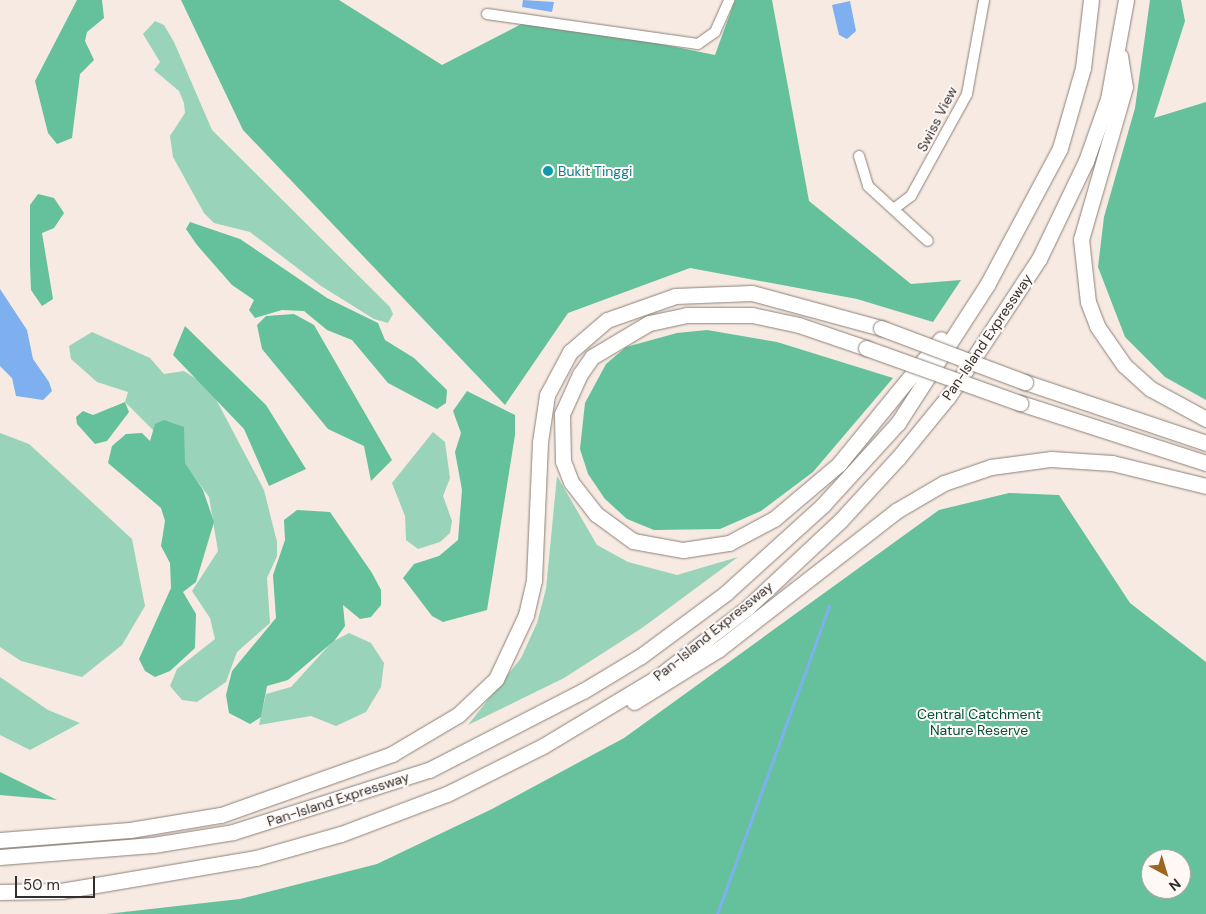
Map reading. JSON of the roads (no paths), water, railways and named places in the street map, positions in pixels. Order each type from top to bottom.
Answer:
[{"type":"highway","name":"Pan-Island Expressway","points":[[0,857],[153,845],[233,832],[429,770],[584,692],[726,593],[824,505],[898,423],[958,330],[1023,221],[1060,148],[1083,68],[1091,0]]},
{"type":"highway","name":"Pan-Island Expressway","points":[[0,892],[70,890],[256,858],[341,834],[447,794],[543,746],[658,677],[747,608],[840,521],[898,458],[948,397],[1039,259],[1086,160],[1119,53],[1126,0]]},
{"type":"highway","points":[[1119,53],[1125,86],[1081,239],[1088,302],[1097,326],[1124,366],[1151,389],[1206,419]]},
{"type":"highway","points":[[0,840],[130,830],[221,815],[392,754],[458,715],[496,678],[526,615],[534,580],[540,442],[547,395],[570,352],[607,320],[674,296],[752,294],[881,328],[1025,382],[1206,443]]},
{"type":"highway","points":[[958,330],[940,340],[832,470],[774,519],[729,543],[683,550],[633,541],[596,514],[571,482],[563,461],[562,414],[580,374],[592,357],[643,326],[687,315],[736,313],[798,324],[866,348],[1020,403],[1206,463]]},
{"type":"highway","points":[[543,746],[662,688],[896,511],[944,483],[991,467],[1051,459],[1112,463],[1206,486]]},
{"type":"street","points":[[487,14],[692,44],[712,36],[728,0]]},
{"type":"street","name":"Swiss View","points":[[895,208],[911,196],[966,94],[984,0]]},
{"type":"street","points":[[859,156],[868,186],[895,208],[928,241]]},
{"type":"water","points":[[523,0],[554,2],[552,12],[522,7]]},
{"type":"water","points":[[850,1],[856,31],[847,39],[839,35],[832,5]]},
{"type":"water","points":[[0,289],[27,330],[33,359],[49,382],[52,391],[43,400],[16,396],[12,378],[0,366]]},
{"type":"waterway","points":[[717,914],[829,606]]},
{"type":"place","name":"Bukit Tinggi","points":[[548,171]]},
{"type":"park label","name":"Central Catchment Nature Reserve","points":[[979,722]]}]
